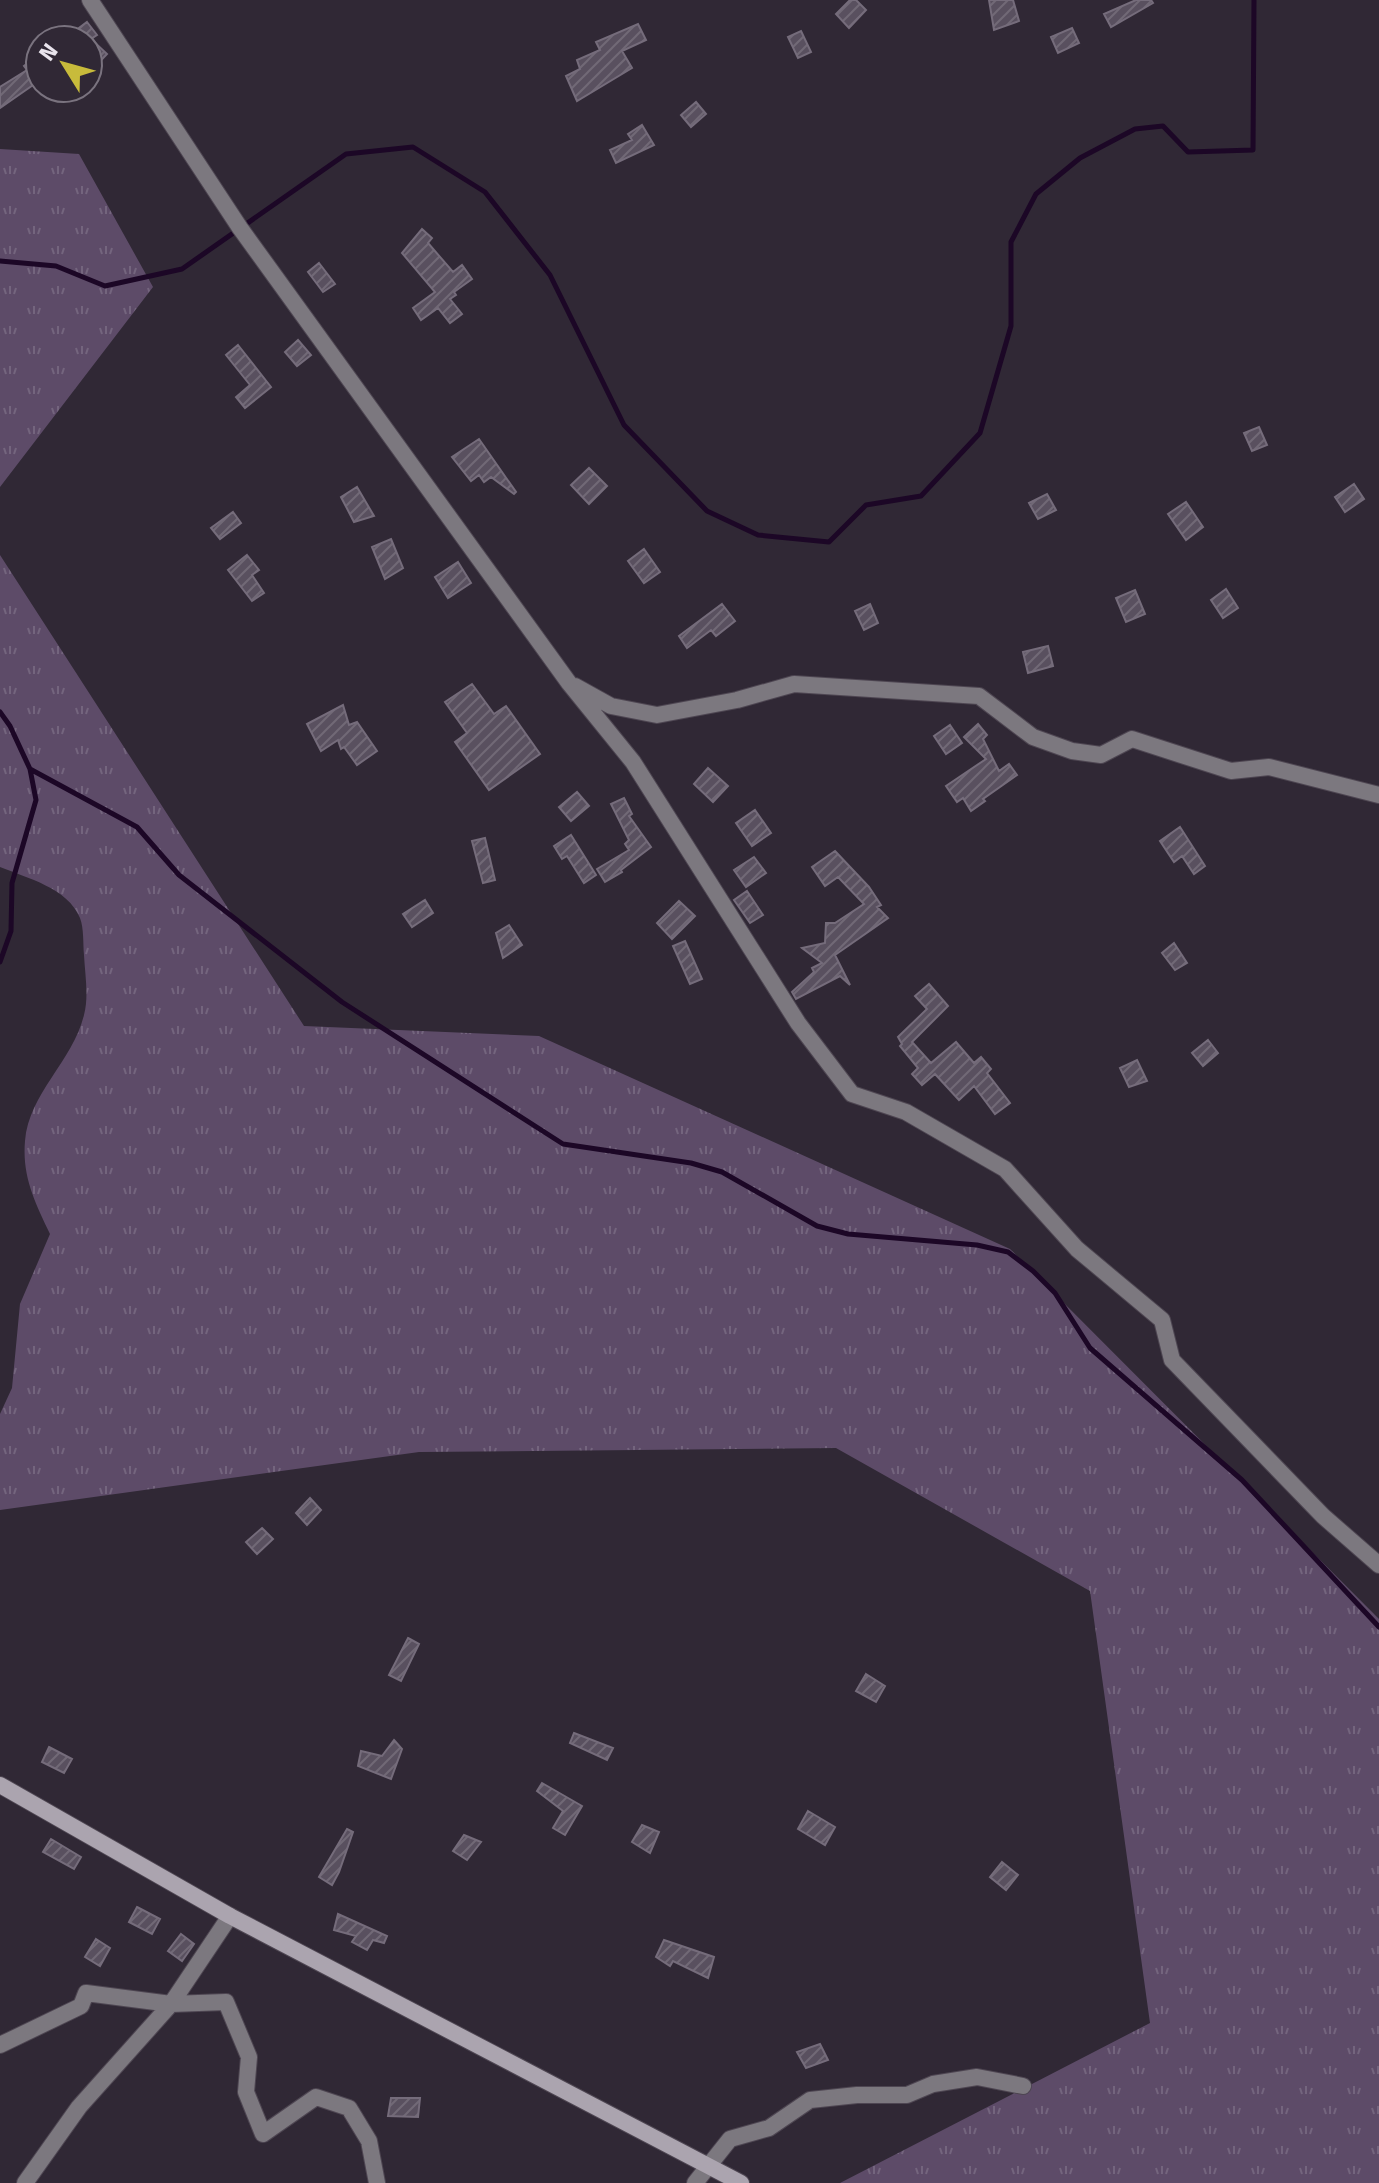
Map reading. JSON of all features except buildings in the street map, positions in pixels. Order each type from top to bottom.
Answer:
[{"type":"main road","points":[[0,1785],[230,1916],[741,2183]]},
{"type":"street","points":[[90,0],[240,228],[569,683],[633,762],[798,1023],[852,1094],[906,1112],[1005,1169],[1077,1249],[1162,1320],[1172,1360],[1323,1516],[1379,1565]]},
{"type":"street","points":[[569,683],[611,706],[657,715],[737,700],[794,684],[979,696],[1033,737],[1072,751],[1101,755],[1132,739],[1231,771],[1269,767],[1379,795]]},
{"type":"street","points":[[25,2183],[79,2107],[171,2004],[230,1916]]},
{"type":"street","points":[[0,2045],[81,2006],[86,1993],[171,2004],[226,2002],[249,2057],[246,2092],[263,2134],[316,2097],[349,2108],[369,2141],[377,2183]]},
{"type":"street","points":[[695,2183],[730,2139],[769,2128],[810,2100],[857,2095],[907,2095],[933,2084],[977,2077],[1023,2086]]},
{"type":"green space","points":[[0,149],[79,154],[153,287],[0,487]]},
{"type":"green space","points":[[0,555],[304,1026],[539,1036],[1010,1249],[1379,1619],[1379,2183],[840,2183],[1150,2023],[1090,1591],[836,1448],[419,1452],[0,1510],[0,1414],[12,1388],[20,1304],[50,1234],[28,1178],[25,1141],[34,1108],[78,1032],[86,993],[82,926],[74,908],[46,885],[0,867]]},
{"type":"waterway","points":[[0,261],[56,266],[105,286],[182,269],[346,154],[413,147],[485,192],[550,275],[624,425],[707,511],[758,535],[829,542],[866,505],[921,496],[980,433],[1011,326],[1011,242],[1036,194],[1080,158],[1135,129],[1163,126],[1188,152],[1253,150],[1254,0]]},
{"type":"waterway","points":[[0,712],[30,769],[36,800],[12,883],[11,931],[0,962]]},
{"type":"waterway","points":[[30,769],[137,827],[179,875],[342,1002],[563,1144],[691,1163],[722,1172],[817,1226],[848,1234],[977,1245],[1008,1252],[1055,1293],[1090,1348],[1242,1480],[1379,1627]]}]
